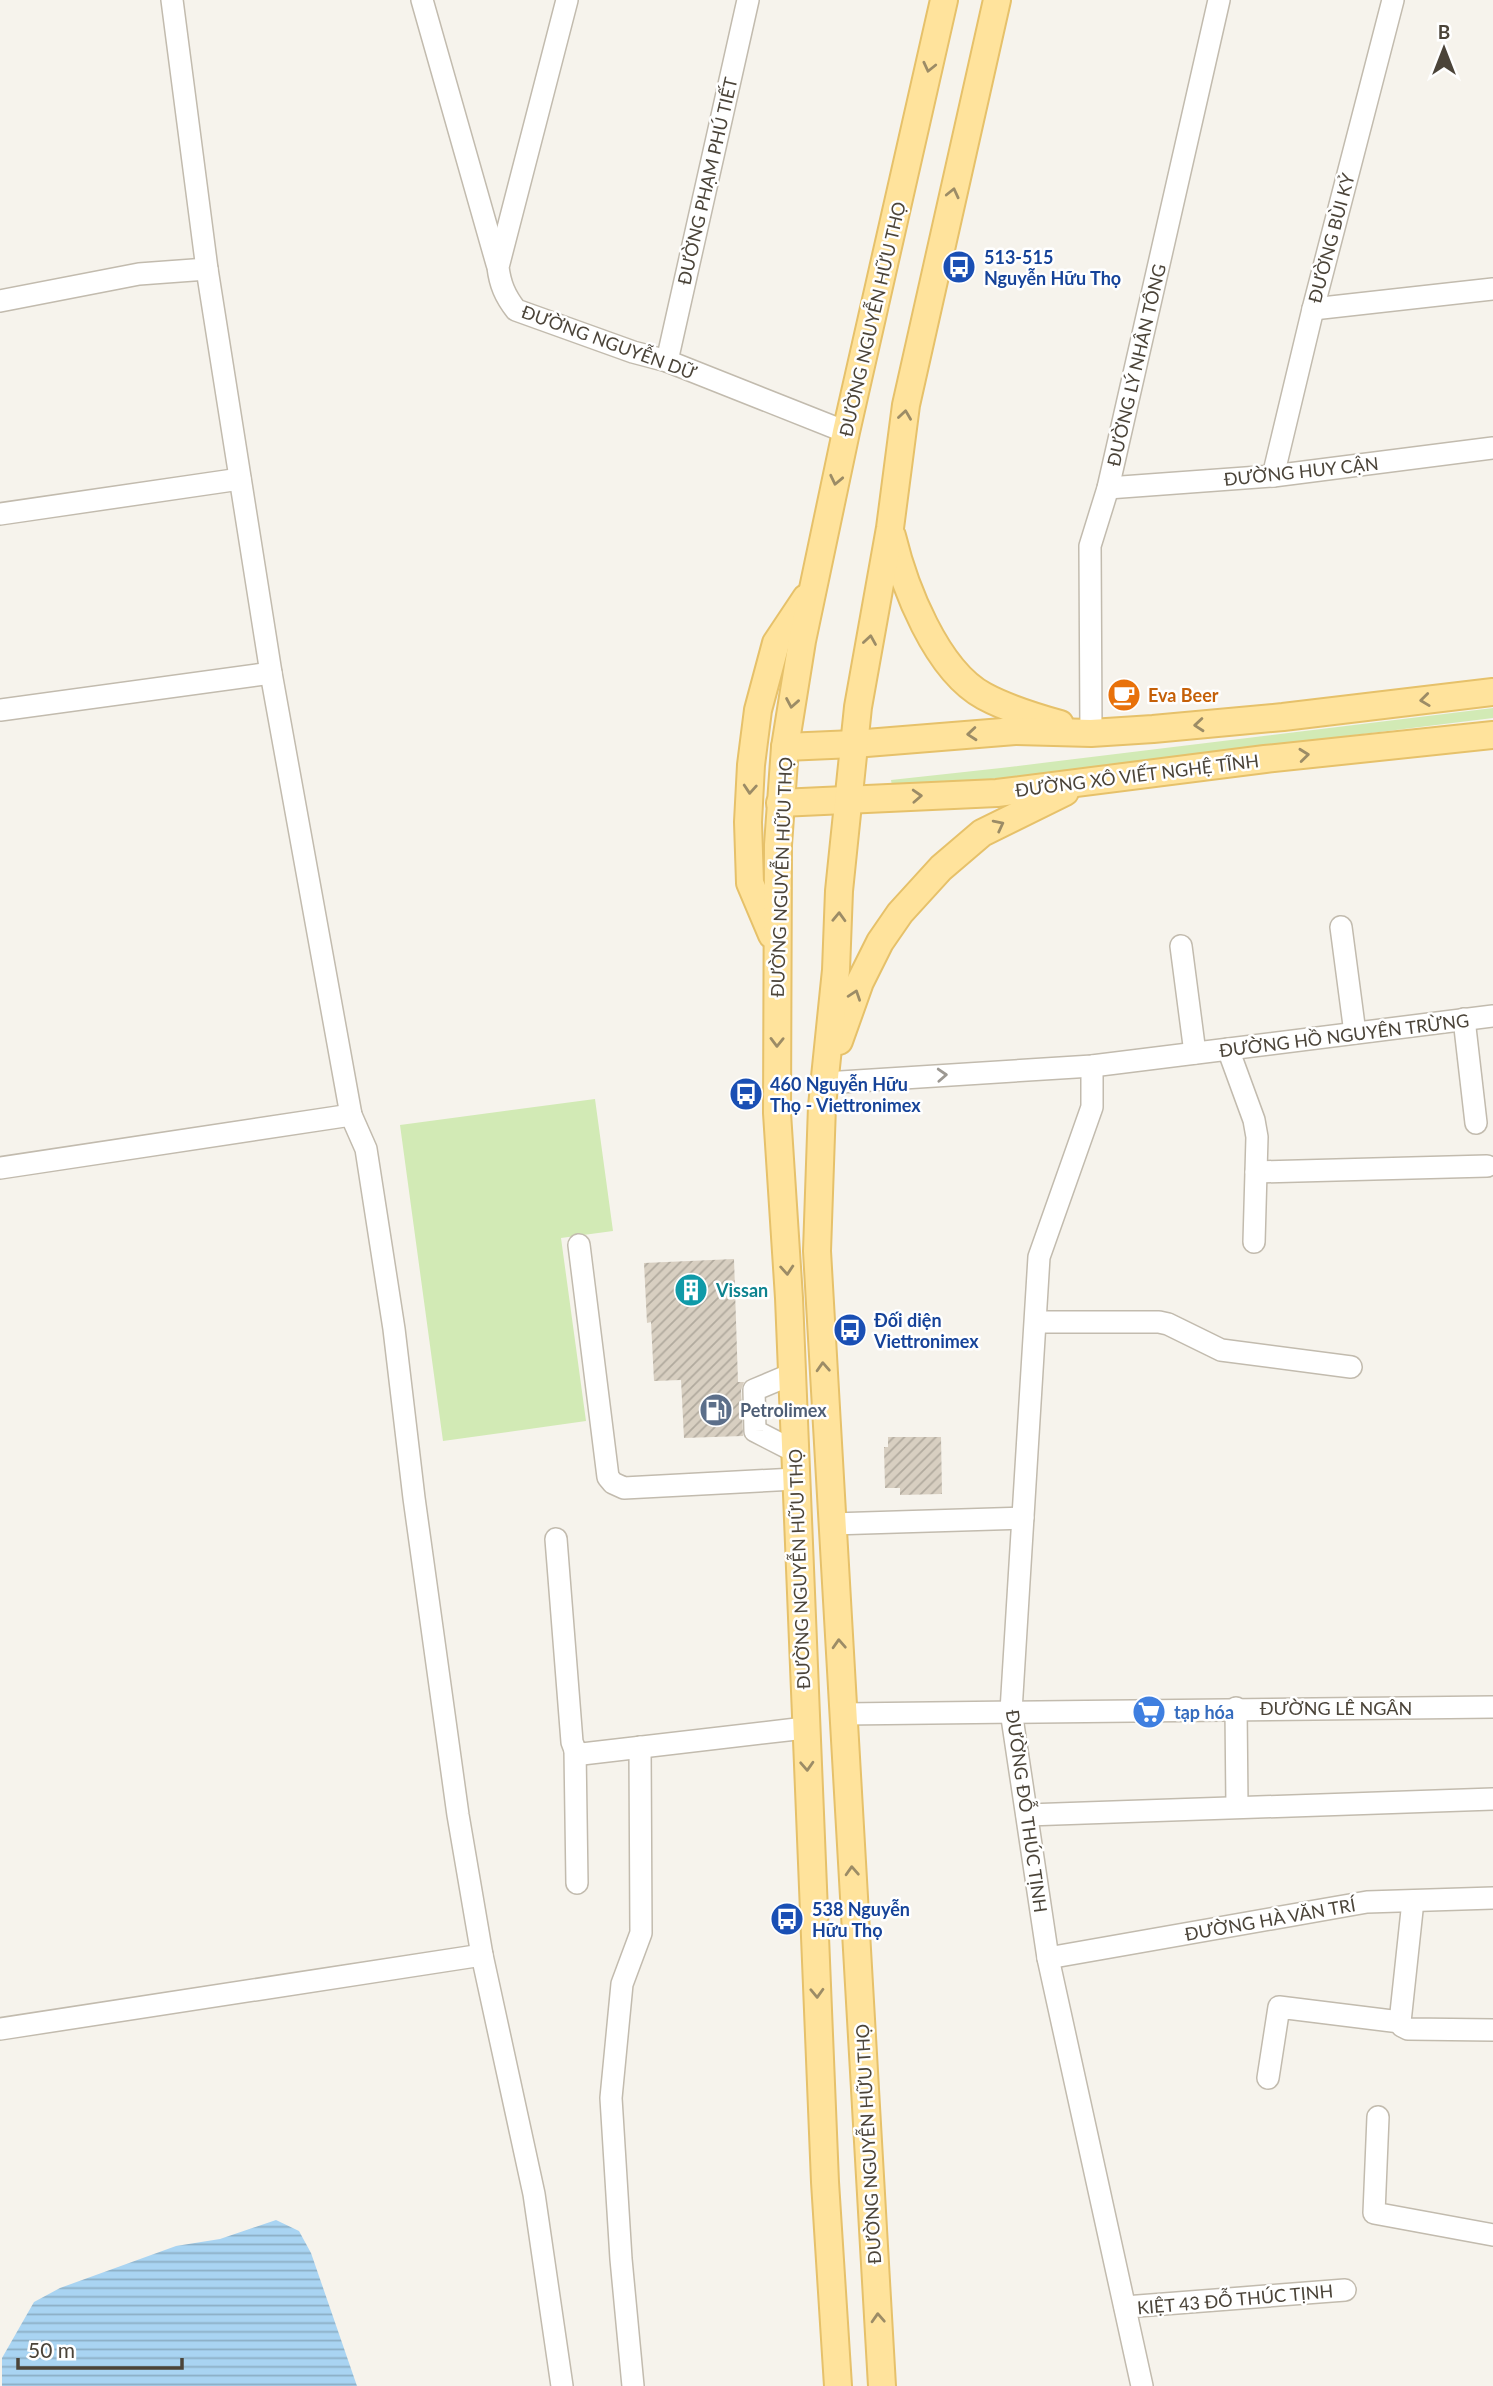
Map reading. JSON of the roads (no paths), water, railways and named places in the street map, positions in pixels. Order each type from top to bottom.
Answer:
[{"type":"main road","name":"ĐƯỜNG NGUYỄN HỮU THỌ","points":[[838,2386],[825,2182],[792,1374],[776,1113],[776,945],[780,803],[785,747],[813,588],[944,0]]},
{"type":"main road","name":"ĐƯỜNG NGUYỄN HỮU THỌ","points":[[883,2386],[832,1524],[817,1251],[817,1198],[839,891],[860,694],[890,528],[906,405],[996,0]]},
{"type":"main road","points":[[890,528],[906,587],[922,621],[961,678],[983,696],[1049,721],[1091,733]]},
{"type":"main road","points":[[776,945],[750,883],[748,822],[751,765],[758,710],[776,643],[813,588]]},
{"type":"main road","points":[[785,747],[1015,731],[1091,733],[1283,718],[1493,692]]},
{"type":"main road","name":"ĐƯỜNG XÔ VIẾT NGHỆ TĨNH","points":[[780,803],[997,793],[1265,759],[1493,735]]},
{"type":"main road","points":[[825,1083],[860,982],[880,942],[901,913],[941,869],[982,833],[1090,781]]},
{"type":"street","points":[[172,0],[207,268],[271,673],[351,1115],[366,1149],[392,1315],[414,1498],[458,1815],[482,1955],[534,2194],[562,2386]]},
{"type":"street","name":"ĐƯỜNG NGUYỄN DỮ","points":[[422,0],[498,267],[500,283],[516,310],[633,352],[667,361],[846,432]]},
{"type":"street","points":[[498,267],[568,0]]},
{"type":"street","name":"ĐƯỜNG PHẠM PHÚ TIẾT","points":[[667,361],[748,0]]},
{"type":"street","name":"ĐƯỜNG LÝ NHÂN TÔNG","points":[[1091,733],[1090,546],[1108,488],[1219,0]]},
{"type":"street","name":"ĐƯỜNG BÙI KỶ","points":[[1273,476],[1312,309],[1394,0]]},
{"type":"street","points":[[0,301],[139,274],[207,268]]},
{"type":"street","points":[[1312,309],[1493,289]]},
{"type":"street","name":"ĐƯỜNG HUY CẬN","points":[[1108,488],[1273,476],[1493,448]]},
{"type":"street","points":[[0,514],[240,479]]},
{"type":"street","points":[[0,710],[271,673]]},
{"type":"street","points":[[1341,927],[1355,1033]]},
{"type":"street","name":"ĐƯỜNG HỒ NGUYÊN TRỪNG","points":[[1181,946],[1195,1053]]},
{"type":"street","name":"ĐƯỜNG HỒ NGUYÊN TRỪNG","points":[[825,1083],[1093,1066],[1493,1016]]},
{"type":"street","points":[[1464,1020],[1476,1123]]},
{"type":"street","points":[[1228,1049],[1254,1120],[1257,1137],[1254,1242]]},
{"type":"street","name":"ĐƯỜNG ĐỖ THÚC TỊNH","points":[[1093,1066],[1092,1107],[1040,1257],[1011,1711],[1048,1958],[1142,2386]]},
{"type":"street","points":[[0,1168],[351,1115]]},
{"type":"street","points":[[1256,1172],[1487,1166]]},
{"type":"street","points":[[579,1245],[608,1477],[613,1483],[624,1488],[649,1488],[795,1479]]},
{"type":"street","points":[[1036,1322],[1159,1322],[1221,1350],[1351,1367]]},
{"type":"street","points":[[792,1374],[754,1390],[755,1431],[794,1451]]},
{"type":"street","name":"ĐƯỜNG NGUYỄN HỮU THỌ","points":[[832,1524],[1023,1518]]},
{"type":"street","points":[[556,1539],[572,1742],[575,1750],[577,1883]]},
{"type":"street","name":"ĐƯỜNG LÊ NGÂN","points":[[843,1714],[1493,1707]]},
{"type":"street","points":[[1236,1708],[1237,1806]]},
{"type":"street","points":[[575,1750],[582,1754],[805,1728]]},
{"type":"street","points":[[633,2386],[621,2259],[611,2098],[622,1984],[641,1933],[640,1747]]},
{"type":"street","points":[[1027,1815],[1493,1799]]},
{"type":"street","name":"ĐƯỜNG HÀ VĂN TRÍ","points":[[1048,1958],[1367,1902],[1493,1898]]},
{"type":"street","points":[[1413,1901],[1400,2022],[1402,2026],[1408,2029],[1493,2030]]},
{"type":"street","points":[[0,2029],[482,1955]]},
{"type":"street","points":[[1268,2078],[1279,2007],[1400,2022]]},
{"type":"street","points":[[1377,2117],[1374,2213],[1493,2235]]},
{"type":"street","name":"KIỆT 43 ĐỖ THÚC TỊNH","points":[[1125,2307],[1345,2290]]},
{"type":"water","points":[[276,2220],[299,2231],[311,2253],[357,2386],[2,2386],[2,2358],[34,2302],[60,2288],[176,2246],[220,2239]]},
{"type":"place","name":"513-515 Nguyễn Hữu Thọ","points":[[959,267]]},
{"type":"place","name":"Eva Beer","points":[[1124,695]]},
{"type":"place","name":"460 Nguyễn Hữu Thọ - Viettronimex","points":[[746,1094]]},
{"type":"place","name":"Vissan","points":[[691,1290]]},
{"type":"place","name":"Đối diện Viettronimex","points":[[850,1330]]},
{"type":"place","name":"Petrolimex","points":[[716,1410]]},
{"type":"place","name":"tạp hóa","points":[[1149,1712]]},
{"type":"place","name":"538 Nguyễn Hữu Thọ","points":[[787,1919]]}]
